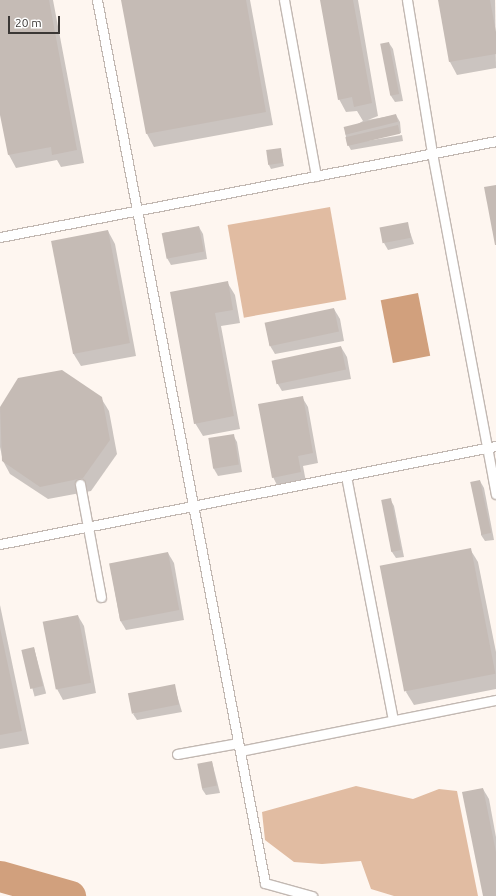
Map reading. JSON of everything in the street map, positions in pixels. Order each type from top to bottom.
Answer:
[{"type":"lane","points":[[97,0],[265,883],[312,896]]},
{"type":"lane","points":[[284,0],[316,176]]},
{"type":"lane","points":[[407,0],[432,153],[492,446],[496,494]]},
{"type":"lane","points":[[0,236],[137,211],[496,141]]},
{"type":"lane","points":[[0,544],[194,507],[492,446]]},
{"type":"lane","points":[[346,476],[393,720]]},
{"type":"lane","points":[[80,484],[101,597]]},
{"type":"lane","points":[[177,754],[239,747],[496,700]]},
{"type":"shaded area","points":[[330,207],[346,300],[244,318],[228,225]]},
{"type":"shaded area","points":[[418,293],[430,356],[393,363],[381,300]]},
{"type":"shaded area","points":[[356,786],[413,799],[439,789],[457,791],[478,896],[394,896],[371,889],[361,861],[322,864],[294,862],[265,840],[262,812]]},
{"type":"building","points":[[0,0],[49,0],[77,150],[52,155],[51,147],[8,155],[0,115]]},
{"type":"building","points":[[121,0],[246,0],[266,112],[146,134]]},
{"type":"building","points":[[320,0],[353,0],[372,103],[354,107],[352,97],[338,100]]},
{"type":"building","points":[[438,0],[490,0],[496,32],[496,54],[449,62]]},
{"type":"building","points":[[389,42],[399,94],[390,96],[380,44]]},
{"type":"building","points":[[396,114],[398,122],[346,135],[344,127]]},
{"type":"building","points":[[398,125],[400,134],[347,146],[345,137]]},
{"type":"building","points":[[281,148],[283,163],[268,165],[266,150]]},
{"type":"building","points":[[496,185],[496,245],[495,245],[484,187]]},
{"type":"building","points":[[408,222],[411,238],[383,243],[380,228]]},
{"type":"building","points":[[199,226],[204,252],[167,259],[162,233]]},
{"type":"building","points":[[108,230],[130,343],[73,354],[51,241]]},
{"type":"building","points":[[228,281],[233,310],[215,313],[234,416],[194,424],[170,292]]},
{"type":"building","points":[[334,308],[339,331],[270,346],[265,323]]},
{"type":"building","points":[[341,346],[346,369],[277,384],[272,361]]},
{"type":"building","points":[[62,370],[102,397],[110,440],[83,478],[40,487],[2,461],[0,407],[18,378]]},
{"type":"building","points":[[303,396],[313,453],[298,456],[301,472],[272,478],[258,404]]},
{"type":"building","points":[[234,434],[239,465],[213,469],[208,438]]},
{"type":"building","points":[[480,480],[491,533],[481,535],[470,482]]},
{"type":"building","points":[[391,498],[401,550],[391,552],[381,500]]},
{"type":"building","points":[[471,548],[495,674],[404,691],[380,566]]},
{"type":"building","points":[[168,552],[179,610],[120,621],[109,563]]},
{"type":"building","points":[[78,615],[91,683],[56,690],[43,622]]},
{"type":"building","points":[[0,628],[22,731],[0,735]]},
{"type":"building","points":[[34,647],[43,686],[30,689],[21,650]]},
{"type":"building","points":[[175,684],[179,705],[132,714],[128,693]]},
{"type":"building","points":[[212,761],[217,786],[202,788],[197,764]]},
{"type":"building","points":[[483,788],[496,852],[496,896],[483,896],[462,792]]},
{"type":"waterway","points":[[0,876],[70,896]]}]
